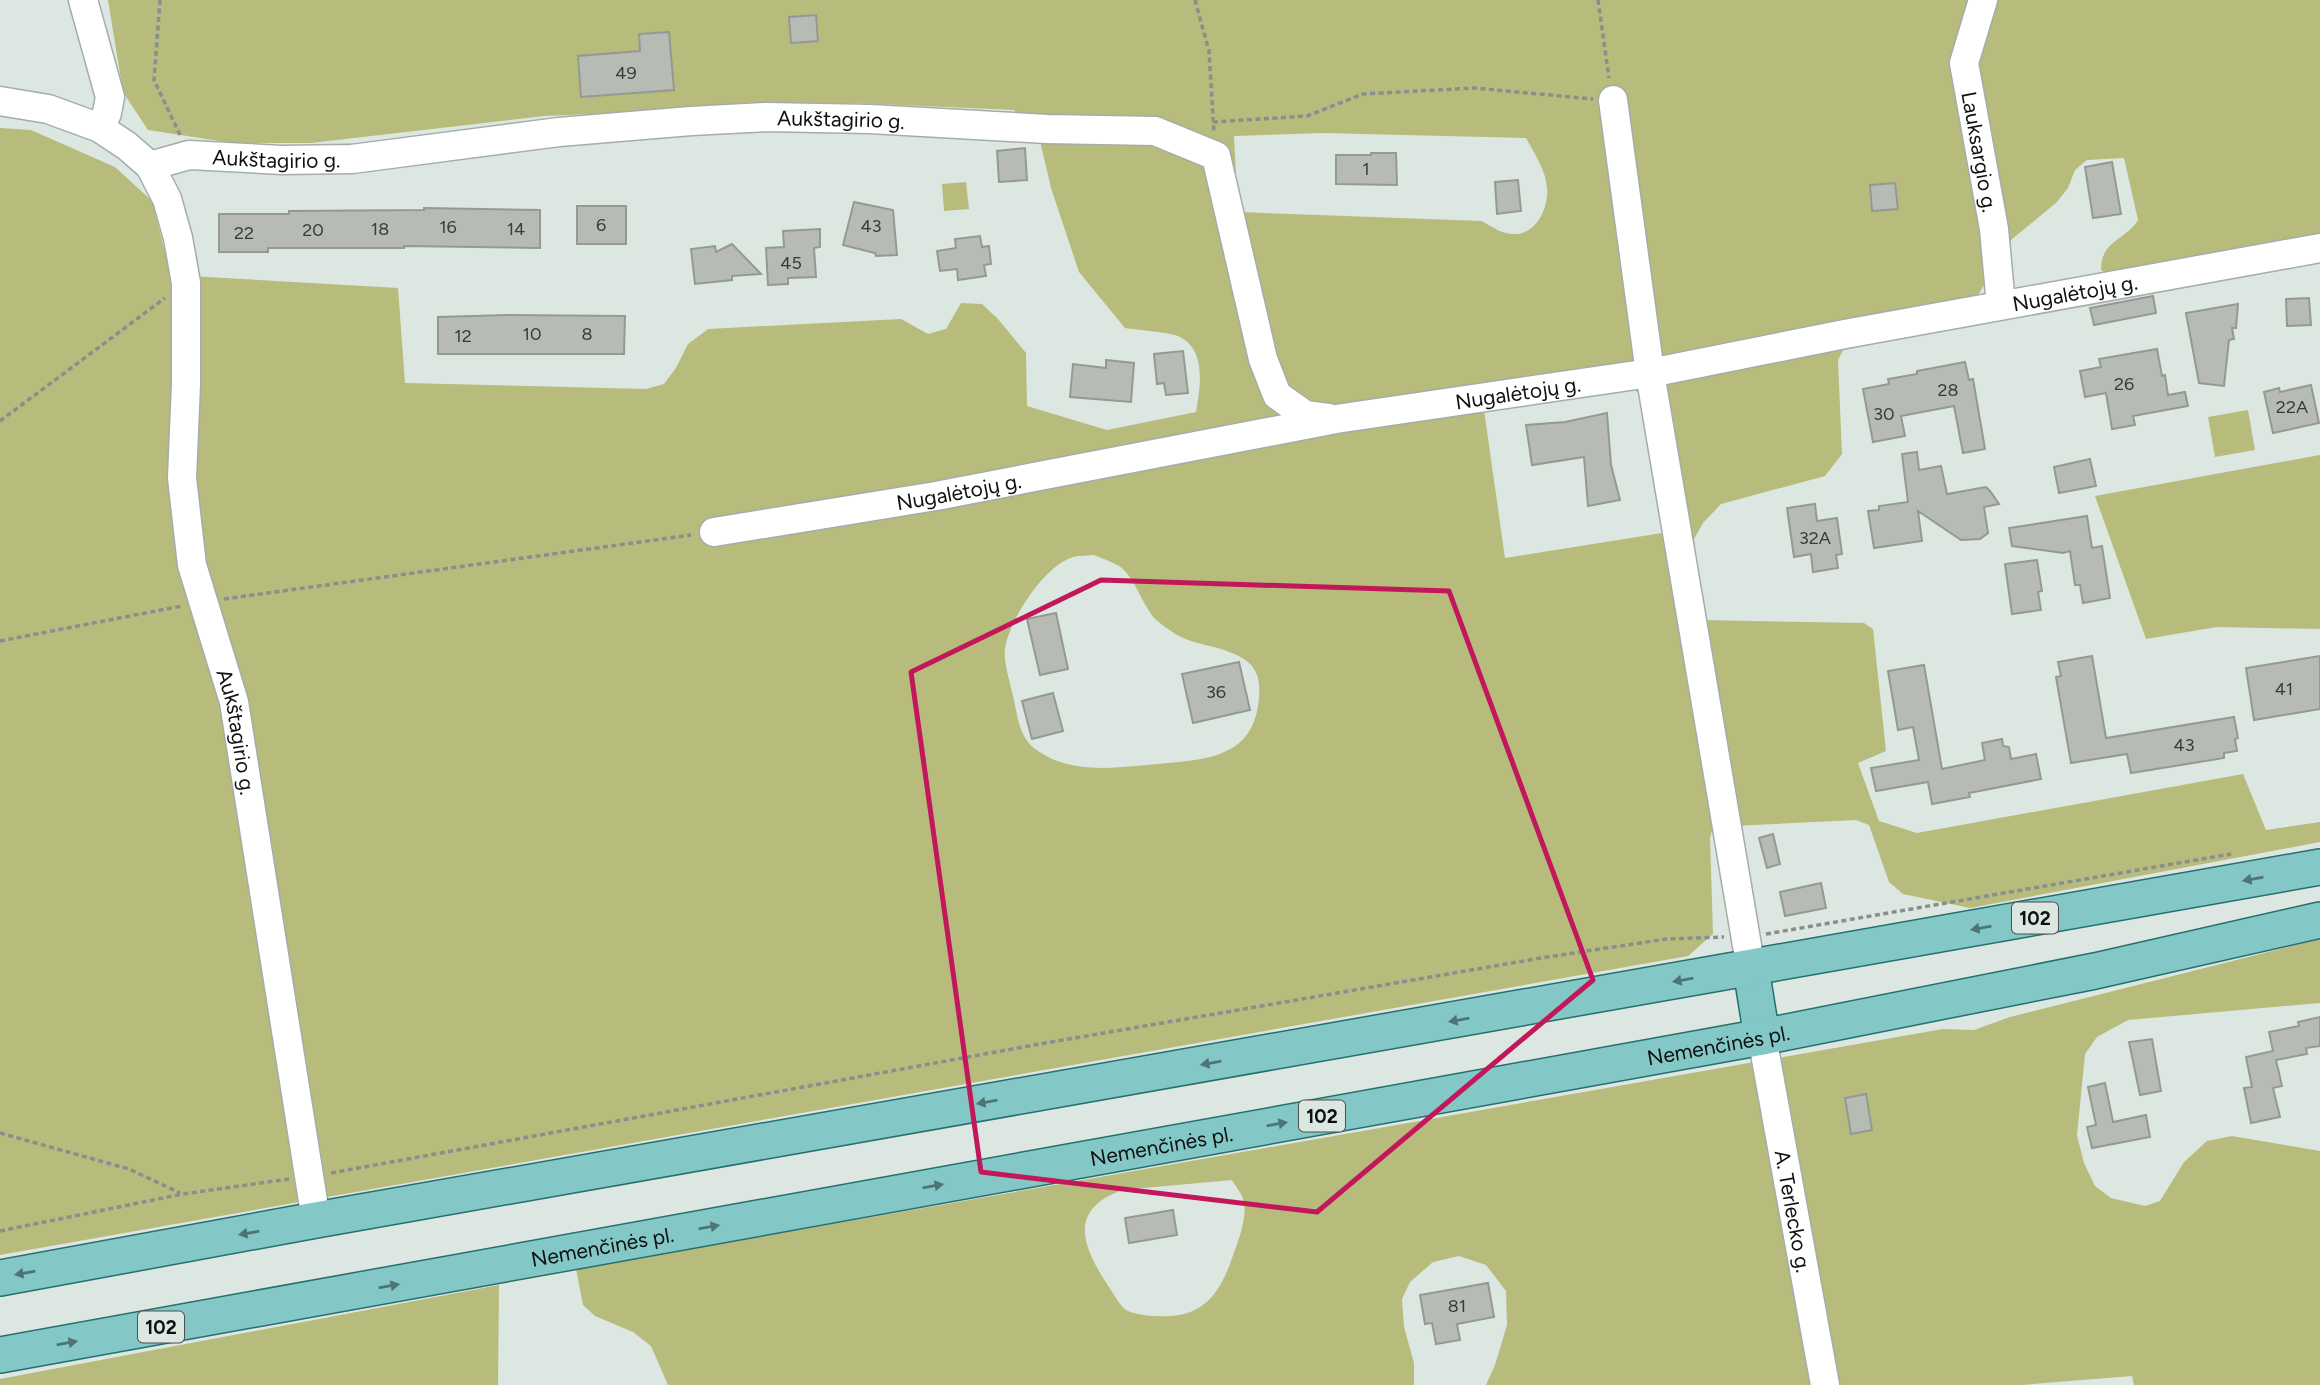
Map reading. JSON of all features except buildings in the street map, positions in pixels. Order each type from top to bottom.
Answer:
[{"type":"main road","name":"102","points":[[0,1278],[1748,953],[2320,867]]},
{"type":"main road","name":"Nemenčinės pl.","points":[[0,1355],[1762,1037],[2095,971],[2320,920]]},
{"type":"main road","points":[[1748,953],[1762,1037]]},
{"type":"street","points":[[83,0],[110,97],[100,128]]},
{"type":"street","name":"Lauksargio g.","points":[[1983,0],[1964,63],[1994,229],[2001,305]]},
{"type":"street","points":[[1613,100],[1650,373],[1748,953]]},
{"type":"street","name":"Aukštagirio g.","points":[[0,101],[48,109],[100,128],[150,166],[167,199],[178,238],[186,283],[182,478],[192,565],[234,702],[316,1220]]},
{"type":"street","name":"Aukštagirio g.","points":[[150,166],[189,155],[282,160],[352,159],[559,132],[766,117],[870,118],[1047,129],[1154,131],[1216,156]]},
{"type":"street","points":[[1216,156],[1263,359],[1277,395],[1305,415],[1336,419]]},
{"type":"street","name":"Nugalėtojų g.","points":[[714,532],[936,496],[1336,419],[1650,373],[2001,305],[2320,248]]},
{"type":"street","name":"A. Terlecko g.","points":[[1762,1037],[1825,1385]]},
{"type":"path","points":[[160,0],[154,80],[189,155]]},
{"type":"path","points":[[1195,0],[1209,51],[1216,156]]},
{"type":"path","points":[[1213,122],[1307,116],[1363,94],[1460,89],[1613,100],[1598,0]]},
{"type":"path","points":[[0,421],[186,283]]},
{"type":"path","points":[[0,641],[204,602],[714,532]]},
{"type":"path","points":[[0,1231],[183,1194],[310,1177],[1034,1045],[1541,958],[1666,939],[1748,953],[2238,853]]},
{"type":"path","points":[[0,1133],[129,1169],[183,1194]]},
{"type":"highlighted area","points":[[1101,580],[1449,591],[1593,980],[1317,1212],[981,1172],[911,672]]},
{"type":"green space","points":[[108,0],[2320,0],[2320,240],[2111,276],[2101,270],[2105,252],[2138,220],[2124,158],[2087,160],[2075,170],[2068,188],[2057,202],[2011,240],[1975,300],[1853,331],[1838,360],[1842,454],[1825,476],[1721,504],[1703,523],[1694,539],[1698,620],[1864,623],[1873,629],[1886,751],[1858,763],[1879,821],[1917,833],[2243,774],[2266,830],[2320,822],[2320,842],[1970,908],[1903,894],[1889,882],[1869,825],[1856,820],[1713,827],[1710,838],[1713,934],[1688,956],[0,1255],[0,128],[31,130],[115,167],[152,201],[171,275],[398,288],[405,383],[646,389],[664,384],[688,344],[708,329],[901,319],[928,334],[946,329],[961,303],[982,304],[1026,353],[1027,406],[1107,430],[1196,412],[1199,392],[1198,361],[1189,343],[1176,335],[1125,328],[1079,272],[1051,188],[1040,141],[1014,110],[855,103],[544,116],[311,143],[233,143],[148,130],[123,92]],"holes":[[[1323,133],[1526,138],[1546,181],[1544,210],[1531,228],[1517,234],[1502,232],[1482,221],[1238,212],[1234,136]],[[1629,385],[1642,396],[1662,533],[1505,558],[1483,403]],[[1094,555],[1123,569],[1151,614],[1180,636],[1231,652],[1249,663],[1258,679],[1259,697],[1256,716],[1241,741],[1230,750],[1201,759],[1101,768],[1052,759],[1027,741],[1019,722],[1006,667],[1005,648],[1013,624],[1038,585],[1058,565],[1077,556]]]},
{"type":"green space","points":[[966,182],[969,209],[944,211],[942,184]]},
{"type":"green space","points":[[2248,410],[2255,450],[2215,457],[2208,417]]},
{"type":"green space","points":[[2320,455],[2320,629],[2217,627],[2146,639],[2095,496]]},
{"type":"green space","points":[[2320,939],[2320,1003],[2128,1020],[2097,1037],[2085,1054],[2077,1135],[2084,1163],[2095,1186],[2111,1198],[2145,1206],[2160,1201],[2184,1162],[2207,1141],[2232,1136],[2320,1151],[2320,1385],[2134,1385],[2132,1376],[2021,1385],[1486,1385],[1507,1325],[1506,1291],[1486,1265],[1459,1256],[1433,1262],[1410,1282],[1402,1299],[1404,1327],[1414,1363],[1414,1385],[668,1385],[651,1346],[633,1332],[595,1316],[583,1305],[576,1269],[1943,1029],[1974,1030],[2010,1017]],"holes":[[[1232,1180],[1243,1199],[1245,1213],[1226,1274],[1213,1295],[1195,1310],[1184,1314],[1145,1315],[1126,1310],[1091,1256],[1085,1230],[1093,1208],[1105,1198],[1122,1190]]]},
{"type":"green space","points":[[499,1285],[498,1385],[0,1385],[0,1379]]}]
